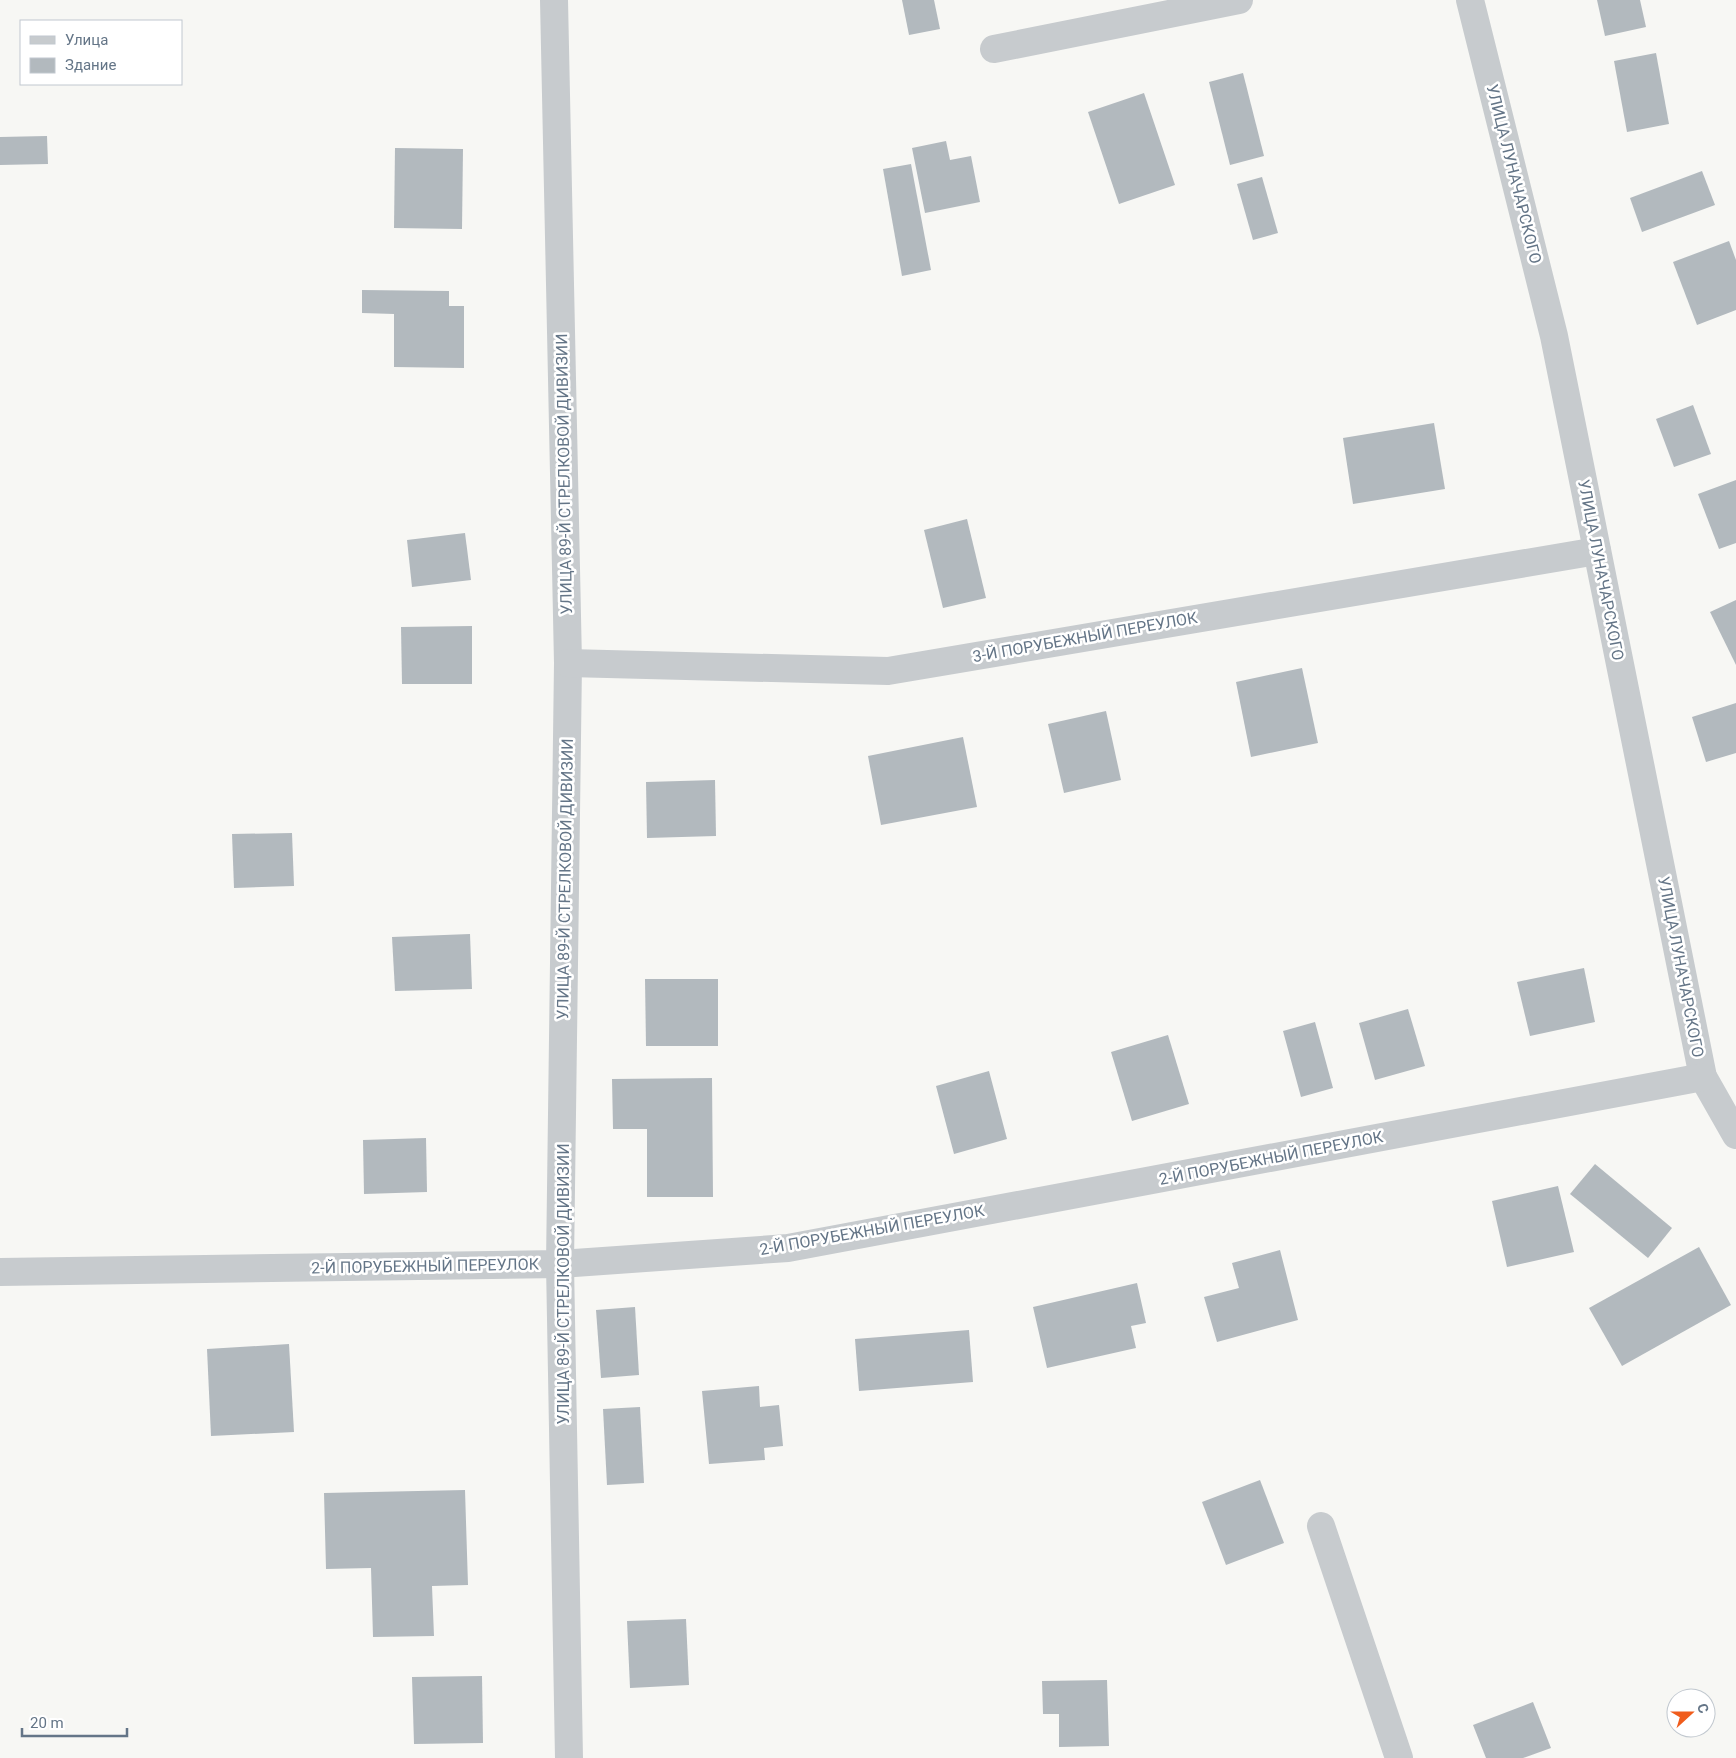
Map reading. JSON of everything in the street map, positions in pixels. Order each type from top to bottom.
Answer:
[{"type":"street","name":"УЛИЦА 89-Й СТРЕЛКОВОЙ ДИВИЗИИ","points":[[554,0],[568,663],[560,1264],[569,1758]]},
{"type":"street","points":[[994,49],[1239,0]]},
{"type":"street","name":"УЛИЦА ЛУНАЧАРСКОГО","points":[[1470,0],[1554,336],[1703,1077],[1736,1135]]},
{"type":"street","name":"3-Й ПОРУБЕЖНЫЙ ПЕРЕУЛОК","points":[[568,663],[888,670],[1597,551]]},
{"type":"street","name":"2-Й ПОРУБЕЖНЫЙ ПЕРЕУЛОК","points":[[0,1272],[560,1264],[788,1248],[1703,1077]]},
{"type":"street","points":[[1321,1526],[1399,1758]]},
{"type":"building","points":[[902,0],[934,0],[940,29],[909,35]]},
{"type":"building","points":[[1597,0],[1640,0],[1646,27],[1605,36]]},
{"type":"building","points":[[1656,53],[1669,124],[1627,132],[1614,61]]},
{"type":"building","points":[[1243,73],[1264,156],[1230,165],[1209,82]]},
{"type":"building","points":[[1144,93],[1175,185],[1119,204],[1088,112]]},
{"type":"building","points":[[47,136],[48,164],[0,165],[0,137]]},
{"type":"building","points":[[946,141],[950,160],[971,156],[980,202],[925,213],[912,148]]},
{"type":"building","points":[[395,148],[463,149],[462,229],[394,228]]},
{"type":"building","points":[[911,164],[931,270],[902,276],[883,169]]},
{"type":"building","points":[[1702,171],[1715,205],[1642,232],[1630,198]]},
{"type":"building","points":[[1262,177],[1278,233],[1253,240],[1237,184]]},
{"type":"building","points":[[1729,241],[1736,260],[1736,310],[1697,325],[1673,262]]},
{"type":"building","points":[[362,290],[449,291],[449,306],[464,306],[464,368],[394,367],[394,314],[362,313]]},
{"type":"building","points":[[1693,405],[1711,454],[1674,467],[1656,419]]},
{"type":"building","points":[[1434,423],[1445,489],[1353,504],[1343,438]]},
{"type":"building","points":[[1736,480],[1736,543],[1719,549],[1698,494]]},
{"type":"building","points":[[967,519],[986,598],[943,608],[924,530]]},
{"type":"building","points":[[465,533],[471,580],[412,587],[407,540]]},
{"type":"building","points":[[1736,600],[1736,665],[1710,612]]},
{"type":"building","points":[[472,626],[472,684],[402,684],[401,627]]},
{"type":"building","points":[[1302,668],[1318,743],[1251,757],[1236,682]]},
{"type":"building","points":[[1736,703],[1736,753],[1706,762],[1692,717]]},
{"type":"building","points":[[1106,711],[1121,780],[1064,793],[1048,724]]},
{"type":"building","points":[[963,737],[977,807],[881,825],[868,756]]},
{"type":"building","points":[[715,780],[716,836],[647,838],[646,782]]},
{"type":"building","points":[[292,833],[294,886],[234,888],[232,834]]},
{"type":"building","points":[[470,934],[472,989],[395,991],[392,937]]},
{"type":"building","points":[[1584,968],[1595,1022],[1530,1036],[1517,982]]},
{"type":"building","points":[[645,979],[718,979],[718,1046],[646,1046]]},
{"type":"building","points":[[1408,1009],[1425,1066],[1375,1080],[1359,1023]]},
{"type":"building","points":[[1315,1022],[1333,1088],[1301,1097],[1283,1031]]},
{"type":"building","points":[[1168,1035],[1189,1104],[1132,1121],[1111,1052]]},
{"type":"building","points":[[989,1071],[1007,1139],[954,1154],[936,1086]]},
{"type":"building","points":[[712,1078],[713,1197],[647,1197],[647,1129],[613,1129],[612,1079]]},
{"type":"building","points":[[426,1138],[427,1192],[364,1194],[363,1140]]},
{"type":"building","points":[[1595,1164],[1672,1228],[1648,1258],[1570,1194]]},
{"type":"building","points":[[1558,1186],[1574,1252],[1507,1267],[1492,1201]]},
{"type":"building","points":[[1699,1247],[1731,1305],[1622,1366],[1589,1308]]},
{"type":"building","points":[[1280,1250],[1298,1320],[1217,1342],[1204,1297],[1239,1288],[1232,1263]]},
{"type":"building","points":[[1137,1283],[1146,1323],[1131,1326],[1136,1348],[1047,1368],[1033,1307]]},
{"type":"building","points":[[635,1307],[639,1375],[601,1378],[596,1310]]},
{"type":"building","points":[[969,1330],[973,1382],[859,1391],[855,1339]]},
{"type":"building","points":[[289,1344],[294,1432],[211,1436],[207,1349]]},
{"type":"building","points":[[759,1386],[760,1407],[779,1405],[783,1446],[764,1448],[765,1460],[709,1464],[702,1391]]},
{"type":"building","points":[[640,1407],[644,1483],[607,1485],[603,1409]]},
{"type":"building","points":[[1260,1480],[1284,1543],[1226,1565],[1202,1502]]},
{"type":"building","points":[[465,1490],[468,1585],[432,1586],[434,1636],[373,1637],[371,1568],[326,1569],[324,1493]]},
{"type":"building","points":[[686,1619],[689,1685],[630,1688],[627,1621]]},
{"type":"building","points":[[482,1676],[483,1743],[414,1744],[412,1677]]},
{"type":"building","points":[[1107,1680],[1109,1746],[1059,1747],[1059,1714],[1043,1714],[1042,1681]]},
{"type":"building","points":[[1533,1702],[1551,1748],[1523,1758],[1486,1758],[1473,1725]]}]
